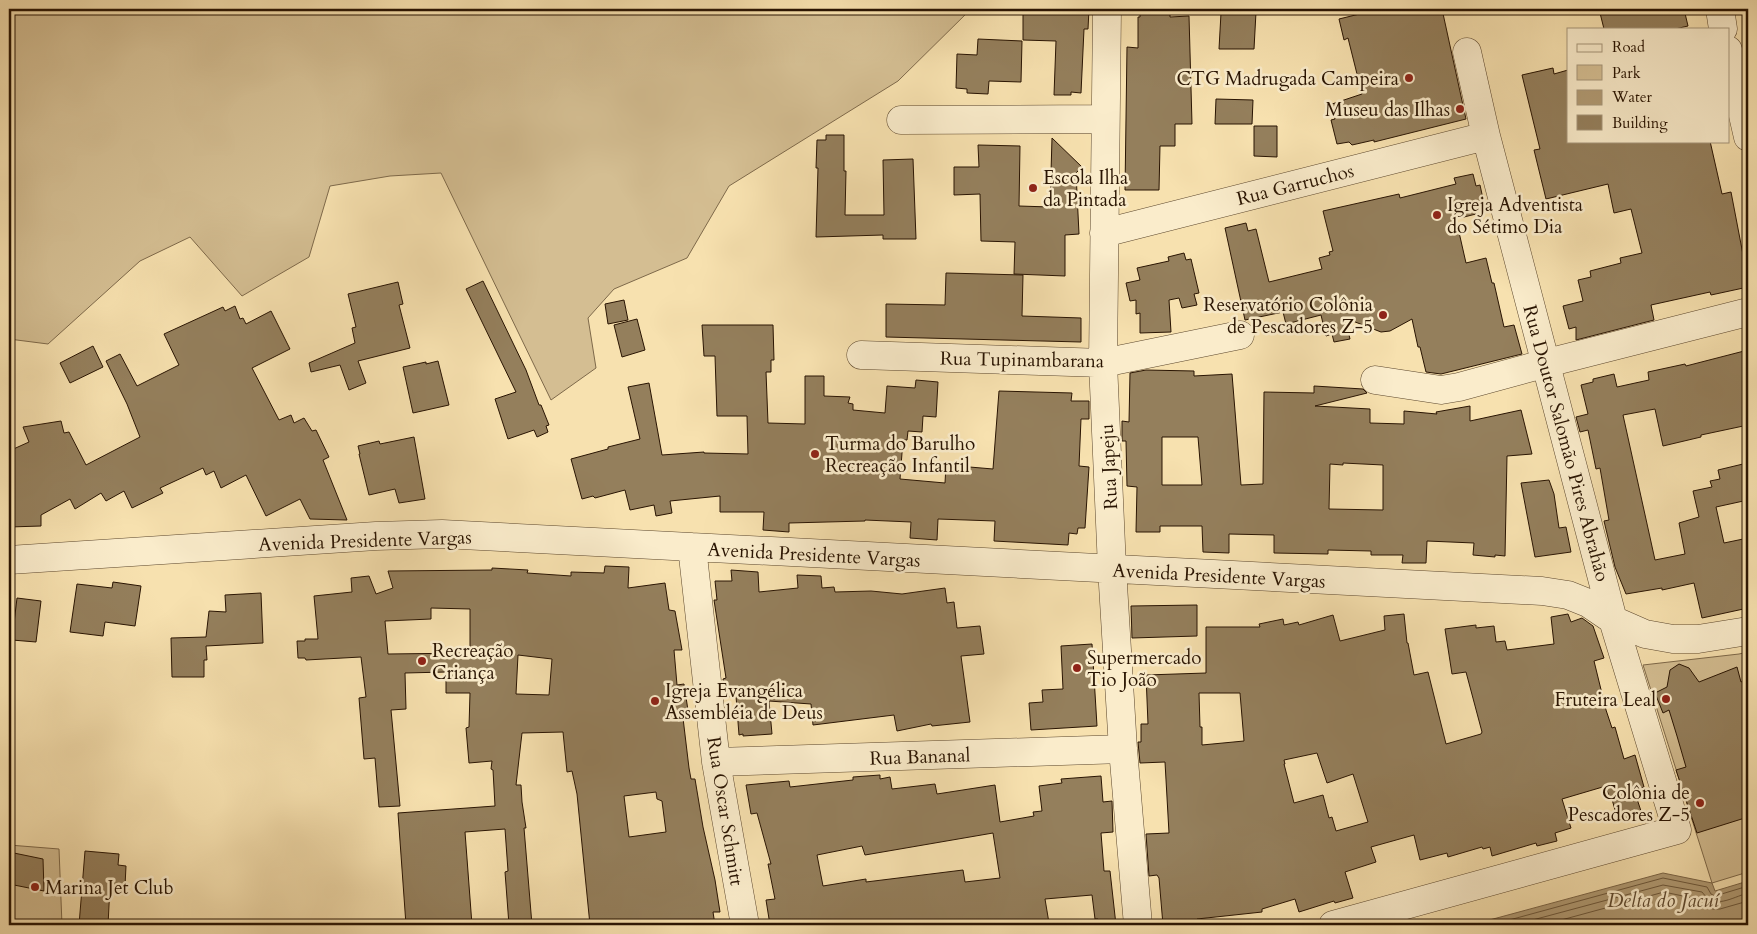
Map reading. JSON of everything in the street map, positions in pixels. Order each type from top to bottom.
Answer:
[{"type":"street","name":"Rua Japeju","points":[[1107,9],[1103,363],[1112,568],[1123,749],[1138,925]]},
{"type":"street","points":[[1720,9],[1723,28]]},
{"type":"street","name":"Rua Doutor Salomão Pires Abrahão","points":[[1334,925],[1677,830],[1613,620],[1486,136],[1467,52]]},
{"type":"street","points":[[1730,59],[1748,137]]},
{"type":"street","points":[[901,120],[1105,119]]},
{"type":"street","name":"Rua Garruchos","points":[[1104,233],[1486,136]]},
{"type":"street","points":[[1375,380],[1441,390],[1459,387],[1748,312]]},
{"type":"street","name":"Rua Tupinambarana","points":[[861,355],[1103,363],[1240,335]]},
{"type":"street","name":"Avenida Presidente Vargas","points":[[9,560],[442,534],[1542,591],[1568,595],[1588,603],[1613,620],[1645,634],[1673,639],[1698,639],[1748,631]]},
{"type":"street","name":"Rua Oscar Schmitt","points":[[692,547],[716,762],[745,925]]},
{"type":"street","name":"Rua Bananal","points":[[716,762],[1123,749]]},
{"type":"green space","points":[[9,9],[971,9],[898,81],[729,186],[687,258],[614,289],[588,318],[596,368],[551,400],[441,173],[390,176],[330,186],[309,257],[242,296],[190,237],[140,261],[48,344],[9,339]]},
{"type":"green space","points":[[1748,652],[1748,872],[1712,883],[1643,665]]},
{"type":"green space","name":"Marina Jet Club","points":[[9,845],[59,849],[62,925],[9,925]]},
{"type":"water","name":"Delta do Jacuí","points":[[1663,873],[1712,883],[1715,891],[1748,881],[1748,925],[1471,925]]},
{"type":"building","points":[[1023,9],[1089,9],[1088,29],[1084,29],[1081,93],[1071,92],[1071,95],[1054,95],[1056,41],[1023,40]]},
{"type":"building","points":[[1140,9],[1170,9],[1170,17],[1189,16],[1192,124],[1175,124],[1175,146],[1160,146],[1159,190],[1125,190],[1127,47],[1138,48],[1138,17],[1140,17]]},
{"type":"building","name":"CTG Madrugada Campeira","points":[[1380,9],[1442,9],[1466,119],[1374,142],[1374,140],[1352,145],[1349,142],[1337,144],[1331,120],[1335,119],[1332,104],[1362,94],[1348,38],[1344,40],[1339,19]]},
{"type":"building","points":[[1599,9],[1684,9],[1688,26],[1679,28],[1604,28]]},
{"type":"building","points":[[1256,12],[1254,49],[1219,49],[1221,13]]},
{"type":"building","points":[[978,39],[1022,41],[1021,82],[989,81],[988,94],[967,93],[967,89],[956,88],[957,54],[977,55]]},
{"type":"building","points":[[1553,68],[1554,74],[1567,70],[1567,142],[1710,142],[1722,194],[1731,192],[1745,265],[1748,264],[1748,287],[1711,295],[1710,292],[1651,305],[1654,320],[1576,340],[1576,327],[1569,329],[1563,306],[1583,301],[1578,280],[1591,277],[1590,271],[1621,263],[1620,258],[1642,253],[1631,209],[1614,213],[1608,184],[1546,199],[1534,150],[1540,149],[1522,75]]},
{"type":"building","points":[[1216,99],[1253,100],[1252,124],[1215,124]]},
{"type":"building","points":[[1254,126],[1277,126],[1277,157],[1254,156]]},
{"type":"building","points":[[826,135],[844,135],[844,171],[846,171],[845,215],[884,215],[883,160],[913,159],[916,239],[883,239],[883,235],[816,237],[817,140],[826,140]]},
{"type":"building","name":"Escola Ilha da Pintada","points":[[1052,138],[1082,167],[1076,173],[1079,234],[1065,235],[1065,276],[1014,274],[1015,242],[981,241],[980,194],[954,195],[954,167],[979,167],[978,145],[1020,146],[1019,206],[1050,207]]},
{"type":"building","points":[[1473,174],[1476,186],[1480,185],[1485,208],[1475,211],[1476,214],[1456,219],[1466,263],[1486,258],[1504,327],[1514,325],[1522,354],[1441,374],[1426,372],[1412,319],[1390,331],[1381,332],[1345,318],[1350,339],[1334,342],[1332,334],[1326,336],[1321,315],[1286,324],[1283,312],[1245,320],[1225,228],[1246,223],[1248,231],[1256,229],[1269,282],[1322,269],[1319,258],[1330,255],[1329,252],[1333,251],[1323,211],[1399,194],[1400,198],[1456,184],[1454,178]]},
{"type":"building","points":[[1184,253],[1186,260],[1191,259],[1199,293],[1194,294],[1197,305],[1182,308],[1179,298],[1169,300],[1171,332],[1140,333],[1140,313],[1136,314],[1136,300],[1130,301],[1126,283],[1140,280],[1137,268],[1169,261],[1168,257]]},
{"type":"building","points":[[946,273],[1023,275],[1022,316],[1081,318],[1081,342],[886,337],[886,304],[945,305]]},
{"type":"building","points":[[483,281],[526,370],[539,405],[541,405],[549,425],[546,426],[548,432],[537,437],[534,430],[508,439],[495,399],[516,392],[466,289]]},
{"type":"building","points":[[398,282],[403,304],[399,305],[410,348],[358,361],[366,383],[349,390],[340,365],[311,372],[309,363],[355,343],[352,328],[356,327],[348,294]]},
{"type":"building","points":[[624,300],[628,320],[608,324],[605,304]]},
{"type":"building","points":[[235,306],[240,319],[243,318],[246,324],[271,311],[290,349],[252,368],[279,420],[291,415],[294,423],[304,418],[312,431],[316,430],[329,457],[323,460],[347,520],[310,519],[300,499],[266,516],[246,475],[221,488],[214,471],[206,475],[203,468],[160,488],[163,493],[132,508],[124,491],[106,501],[101,493],[75,509],[70,499],[41,515],[41,526],[9,527],[9,451],[29,442],[23,427],[61,421],[64,433],[69,432],[86,465],[140,437],[127,404],[106,361],[120,354],[137,386],[179,365],[164,334],[223,307],[225,311]]},
{"type":"building","points":[[637,319],[645,350],[622,357],[614,325]]},
{"type":"building","points":[[702,325],[773,325],[774,360],[771,360],[771,372],[766,372],[768,423],[805,424],[805,376],[824,376],[824,396],[850,397],[848,403],[853,404],[853,410],[885,413],[887,386],[915,388],[916,380],[938,382],[936,417],[923,416],[922,432],[908,431],[907,440],[903,440],[900,479],[945,483],[946,465],[993,469],[999,391],[1072,393],[1071,401],[1089,401],[1089,419],[1081,419],[1079,466],[1089,467],[1085,528],[1078,528],[1077,534],[1069,533],[1068,545],[994,541],[995,521],[938,519],[937,540],[910,538],[911,522],[865,520],[789,523],[789,532],[763,530],[764,512],[720,512],[720,496],[670,501],[672,513],[656,516],[654,505],[630,510],[625,490],[595,498],[593,496],[582,499],[571,459],[640,439],[628,387],[649,383],[662,455],[704,452],[748,454],[747,416],[717,416],[715,356],[704,356]]},
{"type":"building","points":[[93,346],[103,367],[70,383],[60,363]]},
{"type":"building","points":[[1748,350],[1748,425],[1701,435],[1701,437],[1663,446],[1655,409],[1623,415],[1655,560],[1685,554],[1679,523],[1699,517],[1693,491],[1712,487],[1710,481],[1720,479],[1718,470],[1743,464],[1748,486],[1748,500],[1716,507],[1724,543],[1748,538],[1748,608],[1702,618],[1694,583],[1662,590],[1662,588],[1626,594],[1615,567],[1604,521],[1609,520],[1600,468],[1596,469],[1588,430],[1580,432],[1576,417],[1588,414],[1581,385],[1593,382],[1593,379],[1614,374],[1617,387],[1649,380],[1648,372],[1685,364],[1686,366]]},
{"type":"building","points":[[438,361],[449,405],[413,413],[403,367]]},
{"type":"building","points":[[1146,370],[1194,371],[1194,376],[1232,374],[1241,485],[1263,484],[1264,392],[1314,393],[1314,386],[1363,389],[1367,393],[1315,406],[1370,409],[1370,423],[1404,424],[1404,411],[1437,414],[1436,412],[1470,406],[1470,421],[1521,410],[1532,454],[1507,456],[1505,556],[1473,555],[1474,543],[1427,541],[1426,563],[1402,563],[1403,555],[1371,555],[1371,551],[1328,550],[1328,554],[1274,553],[1274,535],[1229,534],[1229,553],[1203,552],[1202,526],[1160,526],[1160,532],[1136,532],[1137,487],[1127,486],[1126,441],[1122,441],[1122,421],[1129,422],[1130,373]],"holes":[[[1162,437],[1198,437],[1202,485],[1162,485]],[[1343,463],[1383,465],[1383,510],[1329,509],[1330,464],[1343,465]]]},
{"type":"building","points":[[414,437],[425,499],[399,503],[395,489],[369,495],[358,446],[379,441],[380,444]]},
{"type":"building","points":[[1549,480],[1554,494],[1559,528],[1566,527],[1571,552],[1535,557],[1521,483]]},
{"type":"building","points":[[605,566],[629,567],[628,588],[665,583],[669,610],[675,611],[682,650],[674,650],[677,685],[684,684],[689,717],[683,718],[689,768],[691,779],[695,779],[720,912],[713,912],[715,925],[590,925],[577,794],[572,771],[567,772],[563,732],[522,733],[516,785],[521,785],[526,828],[524,828],[532,925],[509,925],[505,872],[508,871],[505,829],[465,832],[472,925],[406,925],[398,813],[495,806],[493,770],[491,769],[492,761],[469,763],[466,728],[469,727],[470,693],[446,693],[446,672],[405,673],[406,709],[391,710],[400,806],[379,807],[375,758],[364,759],[359,698],[366,697],[361,657],[306,660],[305,658],[298,658],[297,641],[318,639],[314,596],[352,592],[351,578],[369,576],[376,594],[393,588],[388,571],[492,570],[492,568],[528,570],[527,573],[571,576],[571,572],[604,573]],"holes":[[[431,608],[470,609],[470,653],[388,654],[385,621],[431,619]],[[518,655],[552,659],[549,695],[516,694]],[[656,792],[657,799],[662,801],[666,832],[629,837],[624,796]]]},
{"type":"building","points":[[731,570],[758,572],[759,592],[798,588],[797,575],[821,576],[822,588],[834,587],[835,592],[871,591],[902,594],[945,588],[947,603],[954,602],[957,628],[980,626],[984,654],[961,656],[970,722],[932,726],[931,724],[897,731],[894,715],[813,725],[811,704],[769,701],[772,734],[739,735],[736,696],[726,697],[723,679],[726,678],[714,600],[717,600],[715,581],[732,581]]},
{"type":"building","points":[[113,582],[141,586],[135,626],[105,622],[103,636],[70,632],[77,584],[112,588]]},
{"type":"building","points":[[261,593],[263,643],[206,646],[207,660],[204,660],[204,677],[172,677],[171,638],[206,637],[209,611],[226,612],[225,595]]},
{"type":"building","points":[[17,598],[41,601],[36,642],[12,640]]},
{"type":"building","points":[[1197,605],[1197,636],[1132,638],[1131,606]]},
{"type":"building","points":[[1404,614],[1407,643],[1414,675],[1428,672],[1446,744],[1481,734],[1482,732],[1466,672],[1452,674],[1445,629],[1476,625],[1476,628],[1494,626],[1496,642],[1505,641],[1507,650],[1554,644],[1551,617],[1568,614],[1571,622],[1582,618],[1593,626],[1604,658],[1594,661],[1606,710],[1612,728],[1615,727],[1624,759],[1635,755],[1644,787],[1634,790],[1642,814],[1618,820],[1606,786],[1562,799],[1571,828],[1555,833],[1557,841],[1537,846],[1536,843],[1492,856],[1490,847],[1483,849],[1482,847],[1448,857],[1447,853],[1420,860],[1414,835],[1371,847],[1376,862],[1345,872],[1353,898],[1335,903],[1334,901],[1299,912],[1295,899],[1262,909],[1262,912],[1197,919],[1197,925],[1163,925],[1159,878],[1157,875],[1149,876],[1146,834],[1169,833],[1165,762],[1140,763],[1138,742],[1141,742],[1141,724],[1148,724],[1146,675],[1206,673],[1206,627],[1260,627],[1259,624],[1283,619],[1284,625],[1298,622],[1299,625],[1333,615],[1340,641],[1385,630],[1384,616]],"holes":[[[1199,693],[1240,693],[1244,741],[1202,745]],[[1317,753],[1327,783],[1353,774],[1368,822],[1336,831],[1332,817],[1329,818],[1323,795],[1294,803],[1284,760]]]},
{"type":"building","name":"Supermercado Tio João","points":[[1092,644],[1097,726],[1031,730],[1029,703],[1043,702],[1042,690],[1063,689],[1061,646]]},
{"type":"building","points":[[1679,664],[1689,668],[1699,682],[1737,667],[1741,682],[1748,679],[1748,817],[1697,833],[1676,770],[1686,767],[1677,736],[1669,710],[1663,713],[1655,693],[1667,687],[1670,670]]},
{"type":"building","points":[[880,775],[880,779],[890,777],[892,789],[935,784],[937,794],[995,785],[1000,822],[1034,816],[1033,812],[1042,811],[1039,786],[1062,783],[1061,779],[1101,776],[1103,802],[1112,801],[1113,832],[1101,833],[1104,871],[1110,871],[1116,925],[1098,925],[1098,919],[1095,919],[1092,895],[1045,899],[1049,923],[1045,925],[833,925],[832,922],[807,925],[770,925],[766,900],[775,899],[768,864],[771,864],[757,813],[751,814],[746,785],[789,781],[790,787],[853,780],[853,777]],"holes":[[[993,833],[1000,878],[965,882],[963,870],[866,882],[866,879],[823,886],[817,855],[862,846],[865,855]]]},
{"type":"building","points":[[85,851],[119,854],[118,865],[126,866],[125,886],[110,886],[108,925],[79,925]]},
{"type":"building","points":[[9,852],[43,859],[44,891],[9,884]]},
{"type":"place","name":"CTG Madrugada Campeira","points":[[1409,78]]},
{"type":"place","name":"Museu das Ilhas","points":[[1460,109]]},
{"type":"place","name":"Escola Ilha da Pintada","points":[[1033,188]]},
{"type":"place","name":"Igreja Adventista do Sétimo Dia","points":[[1437,215]]},
{"type":"place","name":"Reservatório Colônia de Pescadores Z-5","points":[[1383,315]]},
{"type":"place","name":"Turma do Barulho Recreação Infantil","points":[[815,454]]},
{"type":"place","name":"Recreação Criança","points":[[422,661]]},
{"type":"place","name":"Supermercado Tio João","points":[[1077,668]]},
{"type":"place","name":"Fruteira Leal","points":[[1666,699]]},
{"type":"place","name":"Igreja Evangélica Assembléia de Deus","points":[[655,701]]},
{"type":"place","name":"Colônia de Pescadores Z-5","points":[[1700,803]]},
{"type":"place","name":"Marina Jet Club","points":[[35,887]]}]
